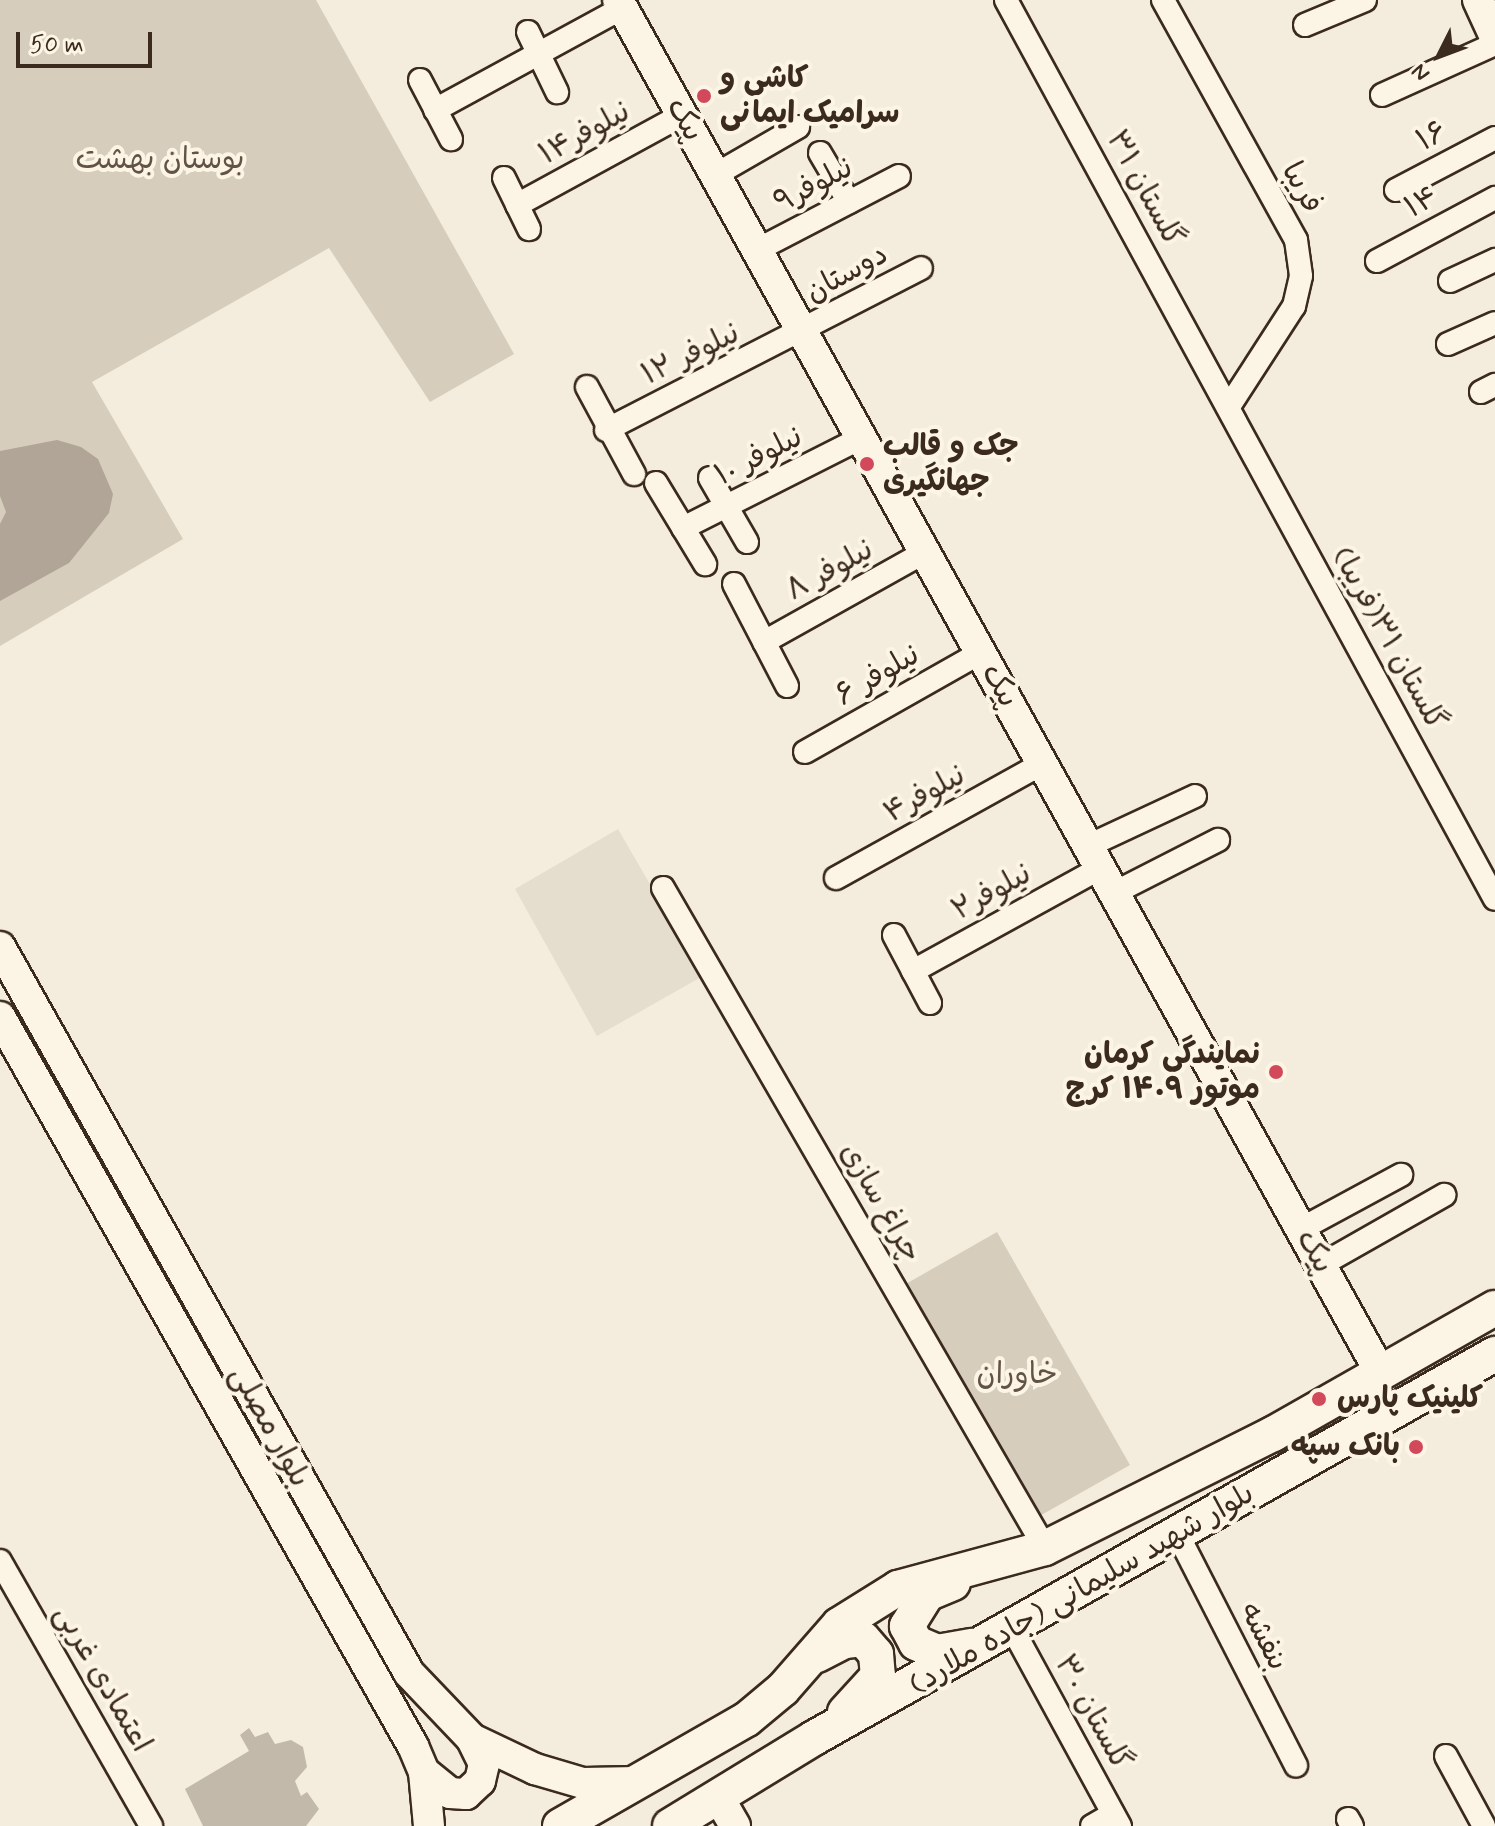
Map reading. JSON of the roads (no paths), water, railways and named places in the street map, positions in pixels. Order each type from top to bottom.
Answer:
[{"type":"main road","name":"بلوار شهید سلیمانی (جاده ملارد)","points":[[560,1826],[747,1719],[839,1625],[898,1588],[993,1565],[1045,1548],[1273,1434],[1495,1308]]},
{"type":"main road","name":"بلوار شهید سلیمانی (جاده ملارد)","points":[[670,1826],[727,1812],[814,1738],[1495,1354]]},
{"type":"main road","points":[[981,1644],[937,1652],[916,1643],[907,1626],[927,1594],[993,1565]]},
{"type":"main road","points":[[808,1660],[845,1641],[863,1639],[876,1654],[878,1676],[864,1696],[814,1738]]},
{"type":"street","name":"گلستان ۳۱","points":[[1006,0],[1228,408]]},
{"type":"street","name":"فریبا","points":[[1163,0],[1296,240],[1301,276],[1294,306],[1228,408]]},
{"type":"street","points":[[1305,25],[1365,0]]},
{"type":"street","points":[[1478,0],[1495,37]]},
{"type":"street","points":[[435,110],[620,4]]},
{"type":"street","name":"پیک","points":[[620,4],[1380,1372]]},
{"type":"street","points":[[528,32],[557,92]]},
{"type":"street","points":[[1382,95],[1495,44]]},
{"type":"street","points":[[420,80],[451,139]]},
{"type":"street","name":"نیلوفر۱۴","points":[[517,205],[682,115]]},
{"type":"street","points":[[715,175],[798,127]]},
{"type":"street","name":"۱۶","points":[[1396,190],[1495,138]]},
{"type":"street","points":[[820,153],[849,202]]},
{"type":"street","name":"نیلوفر۹","points":[[757,250],[899,176]]},
{"type":"street","points":[[504,178],[529,229]]},
{"type":"street","name":"۱۴","points":[[1377,261],[1495,198]]},
{"type":"street","points":[[1450,281],[1495,260]]},
{"type":"street","name":"دوستان","points":[[803,333],[921,268]]},
{"type":"street","points":[[1448,344],[1495,323]]},
{"type":"street","name":"نیلوفر ۱۲","points":[[606,430],[803,333]]},
{"type":"street","points":[[587,387],[606,430],[634,474]]},
{"type":"street","name":"گلستان ۳۱(فریبا)","points":[[1228,408],[1495,899]]},
{"type":"street","name":"نیلوفر ۱۰","points":[[683,528],[861,438]]},
{"type":"street","points":[[710,478],[747,542]]},
{"type":"street","points":[[656,483],[705,564]]},
{"type":"street","name":"نیلوفر ۸","points":[[764,642],[925,552]]},
{"type":"street","points":[[734,584],[787,686]]},
{"type":"street","name":"نیلوفر ۶","points":[[805,752],[980,653]]},
{"type":"street","name":"نیلوفر۴","points":[[836,878],[1042,764]]},
{"type":"street","points":[[1101,869],[1195,796]]},
{"type":"street","points":[[1101,869],[1218,840]]},
{"type":"street","name":"نیلوفر۲","points":[[913,971],[1101,869]]},
{"type":"street","name":"چراغ سازی","points":[[663,888],[1045,1548]]},
{"type":"street","points":[[894,935],[930,1003]]},
{"type":"street","name":"بلوار مصلی","points":[[0,947],[409,1673],[472,1739],[535,1769],[583,1783],[638,1782]]},
{"type":"street","name":"بلوار مصلی","points":[[0,1017],[424,1772],[429,1826]]},
{"type":"street","points":[[1301,1229],[1401,1175]]},
{"type":"street","points":[[1321,1265],[1444,1195]]},
{"type":"street","name":"بنفشه","points":[[1178,1535],[1296,1766]]},
{"type":"street","name":"اعتمادی غربی","points":[[0,1561],[151,1826]]},
{"type":"street","name":"گلستان ۳۰","points":[[1012,1628],[1116,1820]]},
{"type":"street","points":[[424,1772],[450,1793],[466,1794],[480,1781],[484,1764],[472,1739]]},
{"type":"street","points":[[1446,1756],[1484,1826]]},
{"type":"street","points":[[1092,1826],[1116,1820]]},
{"type":"place","name":"کاشی و سرامیک ایمانی","points":[[704,96]]},
{"type":"place","name":"جک و قالب جهانگیری","points":[[867,464]]},
{"type":"place","name":"نمایندگی کرمان موتور ۱۴۰۹ کرج","points":[[1276,1072]]},
{"type":"place","name":"کلینیک پارس","points":[[1319,1399]]},
{"type":"place","name":"بانک سپه","points":[[1416,1447]]},
{"type":"park label","name":"بوستان بهشت","points":[[160,160]]},
{"type":"park label","name":"خاوران","points":[[1017,1375]]}]
